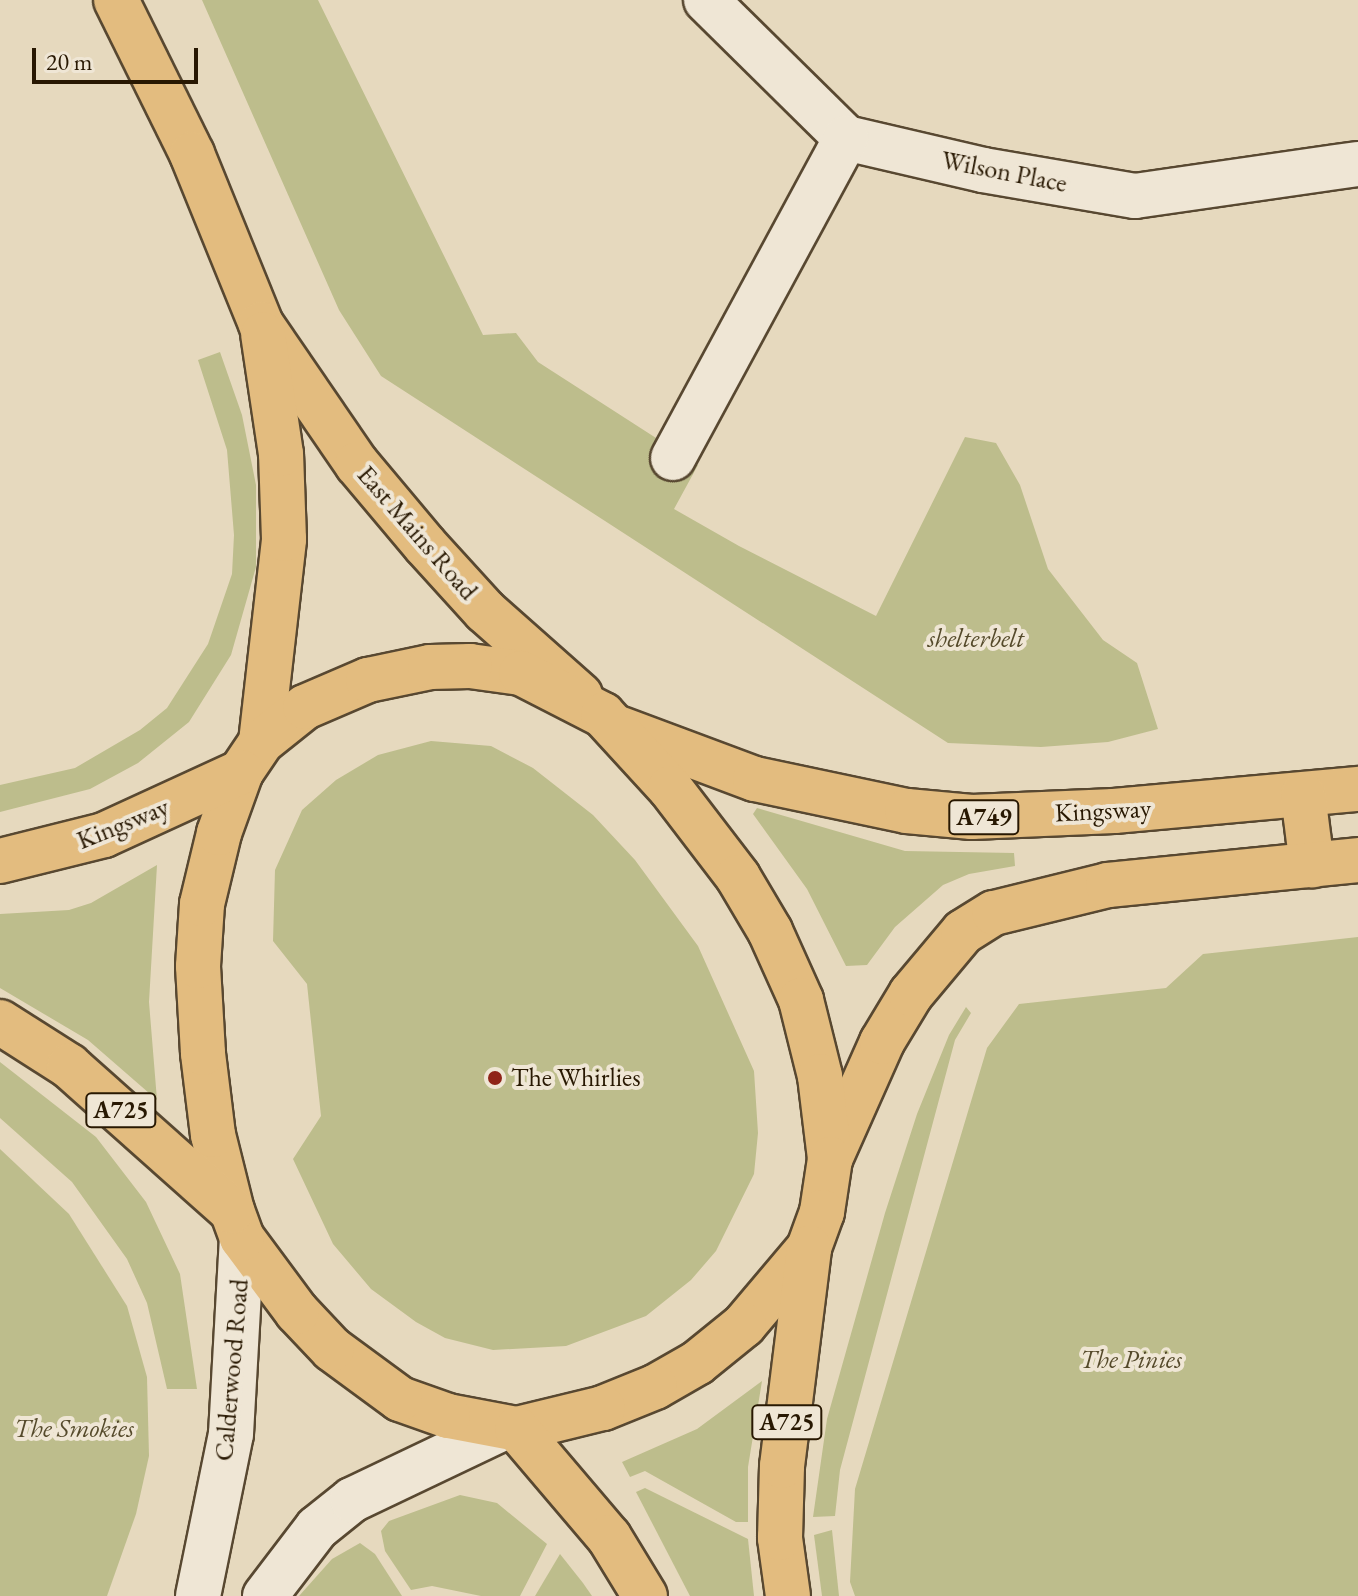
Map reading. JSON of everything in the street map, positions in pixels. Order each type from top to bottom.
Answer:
[{"type":"main road","name":"East Mains Road","points":[[116,0],[192,154],[261,324],[357,464],[485,611],[612,722]]},
{"type":"main road","name":"East Mains Road","points":[[237,1224],[213,1135],[198,966],[202,904],[219,833],[251,757],[284,539],[281,454],[261,324]]},
{"type":"main road","name":"Kingsway","points":[[0,861],[104,835],[251,757],[305,707],[368,680],[430,667],[521,673],[612,722],[755,779],[907,811],[972,817],[1358,789]]},
{"type":"main road","points":[[612,722],[730,866],[770,931],[801,1000],[820,1076],[830,1159]]},
{"type":"main road","points":[[1303,795],[1312,865]]},
{"type":"main road","points":[[237,1224],[297,1312],[368,1378],[400,1399],[448,1416],[510,1428],[613,1404],[697,1363],[744,1325],[809,1248],[822,1212],[830,1159],[882,1042],[911,994],[963,932],[994,913],[1058,894],[1358,860]]},
{"type":"main road","name":"A725","points":[[0,1022],[69,1066],[237,1224]]},
{"type":"main road","name":"A725","points":[[788,1596],[780,1538],[782,1466],[809,1248]]},
{"type":"main road","points":[[510,1428],[609,1537],[645,1596]]},
{"type":"street","points":[[673,458],[846,138],[706,0]]},
{"type":"street","name":"Wilson Place","points":[[846,138],[983,170],[1135,196],[1358,164]]},
{"type":"street","name":"Calderwood Road","points":[[198,1596],[231,1434],[237,1224]]},
{"type":"street","points":[[265,1596],[317,1528],[352,1500],[510,1428]]},
{"type":"green space","name":"shelterbelt","points":[[202,0],[318,0],[483,335],[516,333],[538,362],[698,465],[674,509],[739,546],[876,616],[965,437],[996,443],[1020,485],[1048,569],[1103,640],[1137,663],[1158,729],[1108,742],[1041,747],[948,743],[381,376],[339,310]]},
{"type":"green space","points":[[220,352],[242,415],[256,485],[256,567],[231,655],[189,722],[138,763],[90,789],[0,812],[0,785],[75,768],[140,730],[167,708],[208,644],[232,574],[234,535],[227,450],[198,360]]},
{"type":"green space","points":[[431,741],[491,746],[533,768],[593,815],[635,860],[698,946],[754,1071],[758,1133],[754,1174],[716,1251],[691,1280],[646,1316],[566,1346],[493,1350],[445,1338],[416,1322],[371,1289],[333,1244],[293,1159],[321,1116],[307,984],[273,941],[275,870],[302,810],[336,780],[378,755]]},
{"type":"green space","points":[[757,808],[905,851],[1014,853],[1015,866],[969,874],[943,885],[895,927],[867,965],[846,966],[807,889],[753,814]]},
{"type":"green space","points":[[157,865],[149,1002],[157,1100],[88,1040],[0,988],[0,914],[69,910],[91,903]]},
{"type":"green space","name":"The Pinies","points":[[1358,937],[1358,1596],[855,1596],[850,1582],[855,1489],[987,1048],[1019,1004],[1166,988],[1203,954]]},
{"type":"green space","points":[[966,1007],[971,1013],[955,1040],[840,1470],[835,1516],[813,1517],[827,1419],[885,1213],[917,1114],[949,1035]]},
{"type":"green space","points":[[0,1062],[96,1137],[146,1202],[180,1274],[197,1389],[167,1389],[147,1303],[127,1259],[72,1182],[0,1118]]},
{"type":"green space","name":"The Smokies","points":[[0,1149],[69,1214],[127,1306],[147,1377],[149,1456],[136,1514],[107,1596],[0,1596]]},
{"type":"green space","points":[[762,1381],[748,1467],[748,1522],[736,1522],[645,1471],[630,1477],[622,1462],[697,1429]]},
{"type":"green space","points":[[645,1488],[748,1539],[754,1596],[690,1596],[636,1492]]},
{"type":"green space","points":[[460,1495],[497,1503],[547,1544],[520,1596],[481,1596],[432,1586],[411,1590],[385,1551],[381,1531],[389,1521]]},
{"type":"green space","points":[[832,1530],[839,1596],[822,1596],[814,1535]]},
{"type":"green space","points":[[360,1543],[375,1554],[402,1596],[299,1596],[332,1559]]},
{"type":"green space","points":[[560,1554],[583,1583],[592,1596],[535,1596]]},
{"type":"place","name":"The Whirlies","points":[[495,1078]]}]
